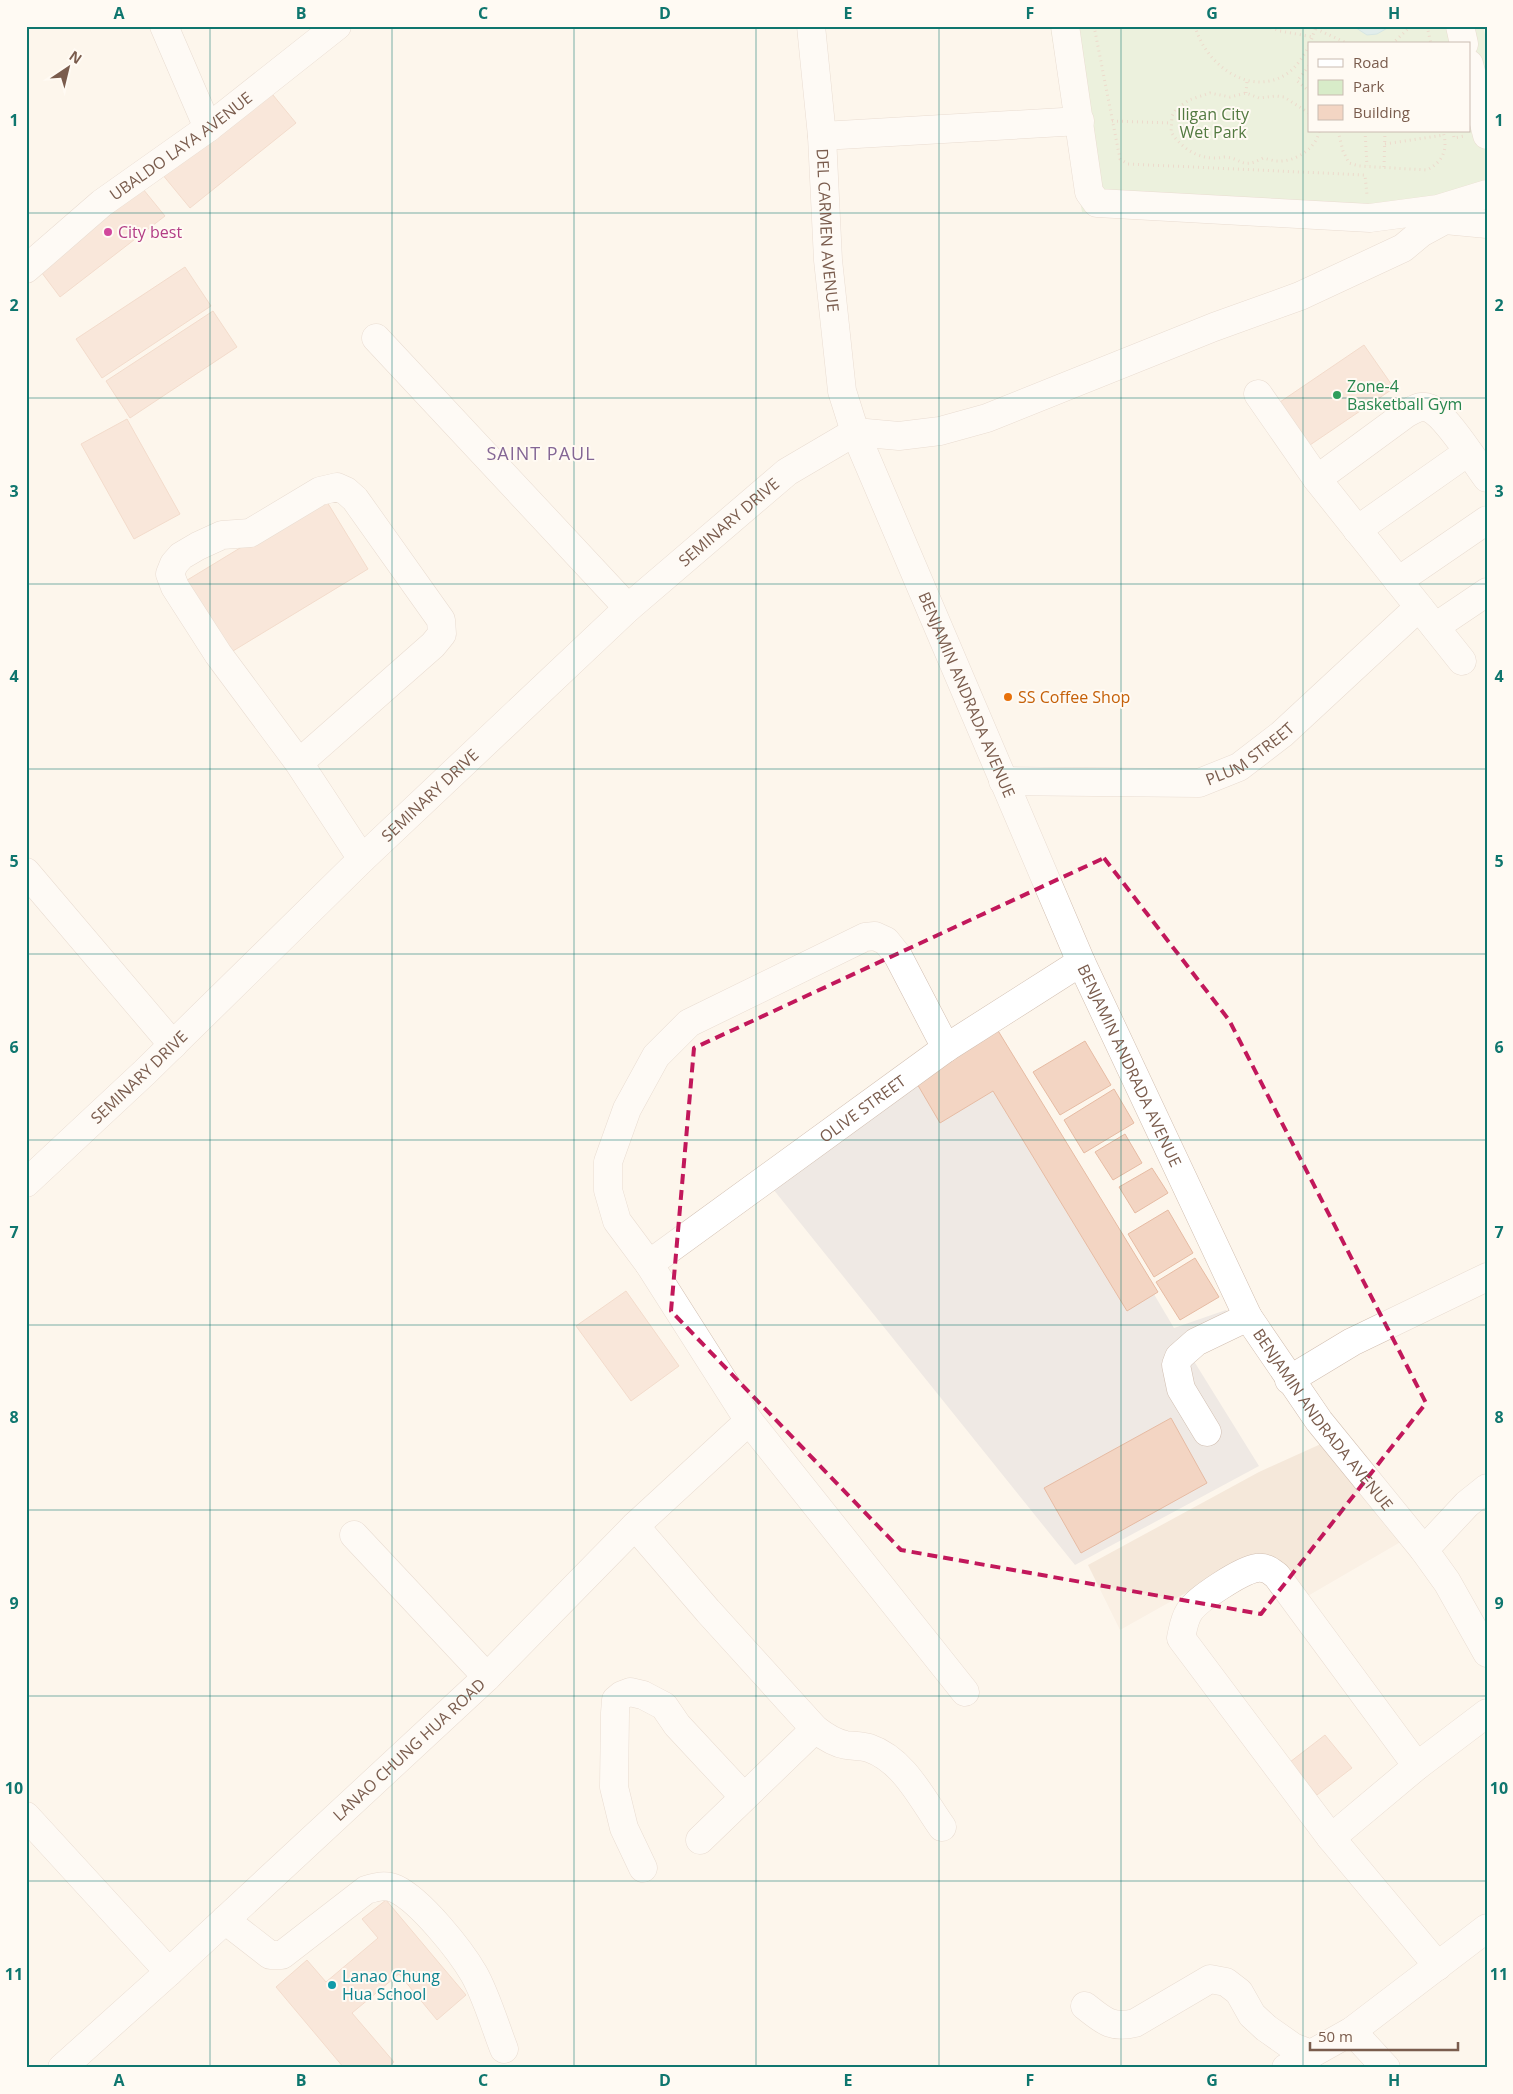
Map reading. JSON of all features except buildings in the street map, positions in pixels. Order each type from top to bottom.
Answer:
[{"type":"street","points":[[164,26],[208,128]]},
{"type":"street","name":"UBALDO LAYA AVENUE","points":[[26,269],[102,203],[208,128],[337,26]]},
{"type":"street","name":"DEL CARMEN AVENUE","points":[[811,26],[822,136],[828,260],[842,391],[855,432]]},
{"type":"street","points":[[1065,26],[1089,192],[1098,204],[1370,218],[1442,215],[1487,224]]},
{"type":"street","points":[[1460,26],[1464,42]]},
{"type":"street","points":[[1470,68],[1487,135]]},
{"type":"street","points":[[822,136],[1080,121]]},
{"type":"street","points":[[855,432],[907,435],[940,431],[986,418],[1214,327],[1300,296],[1403,248],[1442,215],[1487,194]]},
{"type":"street","points":[[376,338],[628,608]]},
{"type":"street","points":[[1258,394],[1317,479],[1462,661]]},
{"type":"street","points":[[1317,479],[1400,418],[1420,407],[1428,407],[1440,415],[1487,478]]},
{"type":"street","name":"SEMINARY DRIVE","points":[[26,1183],[173,1045],[362,859],[628,608],[787,472],[855,432]]},
{"type":"street","name":"BENJAMIN ANDRADA AVENUE","points":[[855,432],[1080,962],[1248,1317],[1289,1380],[1319,1421],[1424,1550],[1447,1582],[1487,1653]]},
{"type":"street","points":[[1358,530],[1468,452]]},
{"type":"street","points":[[299,763],[442,634],[440,620],[354,498],[346,490],[337,487],[320,491],[250,533],[222,535],[198,546],[181,556],[174,564],[170,574],[175,587],[218,654],[299,763],[362,859]]},
{"type":"street","points":[[1398,580],[1487,520]]},
{"type":"street","name":"PLUM STREET","points":[[1003,781],[1199,783],[1239,767],[1427,617],[1487,592]]},
{"type":"street","points":[[26,872],[173,1045]]},
{"type":"street","points":[[946,1048],[898,956],[886,941],[875,936],[865,937],[689,1023],[656,1056],[627,1109],[608,1162],[608,1190],[617,1221],[649,1264],[749,1421],[965,1692]]},
{"type":"street","name":"OLIVE STREET","points":[[649,1264],[946,1048],[1080,962]]},
{"type":"street","points":[[1289,1380],[1352,1342],[1487,1277]]},
{"type":"street","points":[[1208,1432],[1181,1389],[1176,1365],[1179,1357],[1196,1342],[1248,1317]]},
{"type":"street","name":"LANAO CHUNG HUA ROAD","points":[[62,2068],[169,1972],[487,1676],[635,1526],[749,1421]]},
{"type":"street","points":[[1424,1550],[1467,1504],[1487,1488]]},
{"type":"street","points":[[635,1526],[708,1611],[815,1729],[826,1738],[843,1744],[868,1748],[885,1756],[899,1766],[942,1827]]},
{"type":"street","points":[[354,1536],[487,1676]]},
{"type":"street","points":[[1417,1766],[1277,1576],[1269,1569],[1256,1568],[1228,1580],[1190,1610],[1184,1622],[1181,1638],[1331,1838],[1438,1966]]},
{"type":"street","points":[[643,1868],[624,1828],[614,1787],[616,1700],[622,1694],[630,1692],[643,1695],[664,1706],[677,1725],[744,1797]]},
{"type":"street","points":[[1331,1838],[1417,1766],[1487,1713]]},
{"type":"street","points":[[700,1840],[815,1729]]},
{"type":"street","points":[[26,1816],[169,1972]]},
{"type":"street","points":[[225,1920],[270,1956],[282,1955],[366,1890],[381,1886],[396,1889],[424,1910],[474,1974],[504,2049]]},
{"type":"street","points":[[1286,2068],[1352,2031],[1487,1928]]},
{"type":"street","points":[[1085,2006],[1107,2023],[1122,2027],[1135,2023],[1210,1980],[1226,1982],[1239,1992],[1252,2014],[1266,2028],[1293,2047],[1311,2054]]},
{"type":"street","points":[[1352,2031],[1386,2068]]},
{"type":"path","points":[[1094,26],[1120,160],[1128,164],[1365,175],[1370,218]]},
{"type":"path","points":[[1195,26],[1204,47],[1219,65],[1232,75],[1248,81],[1268,81],[1288,73],[1300,60],[1308,47]]},
{"type":"path","points":[[1266,26],[1313,38]]},
{"type":"path","points":[[1394,42],[1410,26]]},
{"type":"path","points":[[1426,26],[1430,42]]},
{"type":"path","points":[[1311,42],[1316,28],[1345,42]]},
{"type":"path","points":[[1308,67],[1297,81],[1308,90]]},
{"type":"path","points":[[1246,93],[1248,81]]},
{"type":"path","points":[[1308,112],[1284,97],[1259,98],[1246,93],[1230,97],[1210,93],[1189,100],[1176,110],[1172,116],[1171,123],[1172,132],[1176,139],[1201,157],[1218,159],[1225,157],[1246,163],[1255,162],[1263,158],[1284,161],[1300,155],[1313,147],[1318,139],[1319,132]]},
{"type":"path","points":[[1112,121],[1171,123]]},
{"type":"path","points":[[1339,132],[1343,152],[1349,163],[1367,166],[1427,170],[1436,165],[1444,154],[1446,143],[1444,133],[1385,144]]},
{"type":"path","points":[[1365,132],[1367,166]]},
{"type":"path","points":[[1384,167],[1385,132]]},
{"type":"highlighted area","points":[[1104,858],[1229,1020],[1426,1403],[1261,1614],[901,1550],[671,1311],[694,1048]]},
{"type":"shaded area","points":[[997,1029],[1174,1328],[1226,1310],[1242,1336],[1192,1358],[1259,1466],[1075,1565],[769,1184]]},
{"type":"shaded area","points":[[1323,1443],[1404,1540],[1294,1604],[1257,1553],[1120,1630],[1088,1565],[1259,1472]]},
{"type":"green space","name":"Iligan City Wet Park","points":[[1050,26],[1483,26],[1487,42],[1487,200],[1382,228],[1082,212]]},
{"type":"water","points":[[1353,26],[1391,26],[1377,34],[1367,35]]},
{"type":"place","name":"City best","points":[[108,232]]},
{"type":"place","name":"Zone-4 Basketball Gym","points":[[1337,395]]},
{"type":"place","name":"SS Coffee Shop","points":[[1008,697]]},
{"type":"place","name":"Lanao Chung Hua School","points":[[332,1985]]},
{"type":"district","name":"SAINT PAUL","points":[[541,454]]}]
